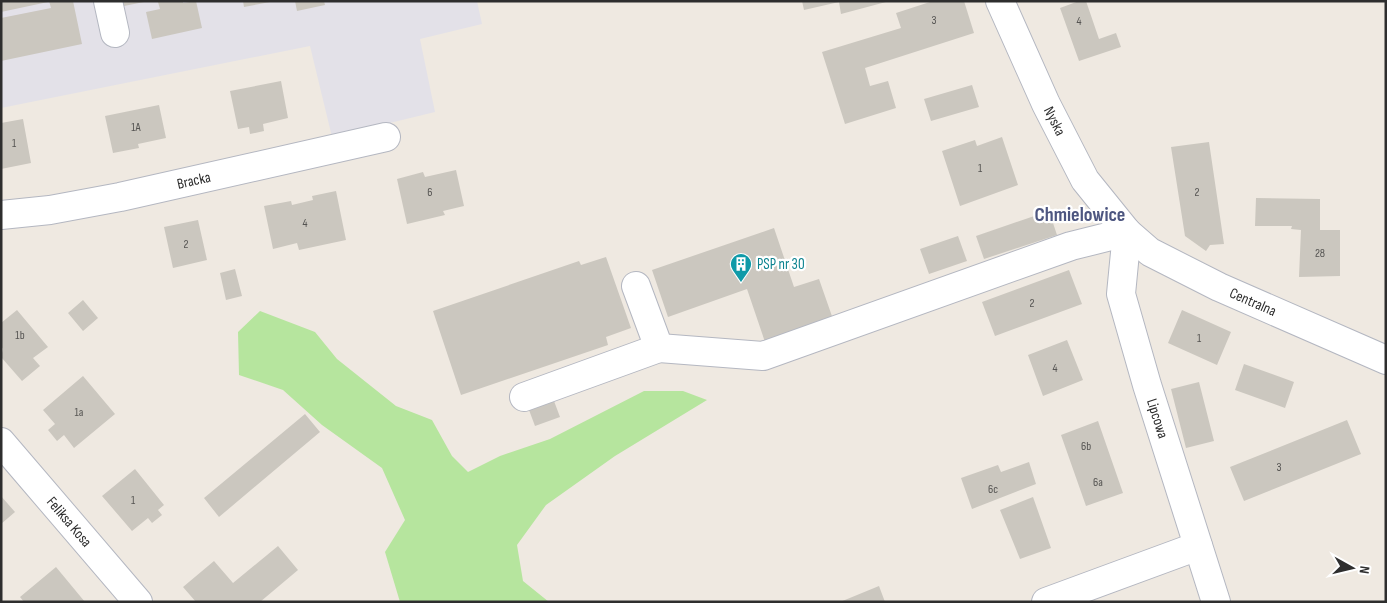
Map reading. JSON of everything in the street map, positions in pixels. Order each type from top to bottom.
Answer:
[{"type":"street","points":[[108,1],[115,33]]},
{"type":"street","name":"Nyska","points":[[1000,1],[1046,104],[1084,180],[1127,232]]},
{"type":"street","name":"Bracka","points":[[1,215],[50,210],[120,196],[386,137]]},
{"type":"street","points":[[524,397],[659,348],[763,356],[1071,246],[1127,232]]},
{"type":"street","name":"Centralna","points":[[1127,232],[1150,252],[1219,287],[1386,360]]},
{"type":"street","name":"Lipcowa","points":[[1127,232],[1121,294],[1147,386],[1216,602]]},
{"type":"street","points":[[636,286],[659,348]]},
{"type":"street","name":"Feliksa Kosa","points":[[1,442],[138,602]]},
{"type":"street","points":[[1046,602],[1198,546]]},
{"type":"shaded area","points":[[1,1],[477,1],[482,24],[420,39],[435,112],[332,137],[310,46],[1,108]]},
{"type":"green space","points":[[260,311],[315,332],[337,359],[396,406],[432,420],[452,456],[468,472],[500,456],[550,439],[644,391],[683,391],[707,400],[615,456],[546,505],[517,545],[523,581],[549,602],[400,602],[385,552],[405,520],[382,468],[322,425],[283,390],[239,375],[238,332]]},
{"type":"building","points":[[1,1],[48,1],[48,2],[1,12]]},
{"type":"building","points":[[49,1],[73,1],[82,44],[1,61],[1,18],[51,8]]},
{"type":"building","points":[[118,1],[144,1],[144,2],[119,7]]},
{"type":"building","points":[[183,1],[183,3],[196,1],[202,28],[152,39],[146,12],[160,9],[158,2]]},
{"type":"building","points":[[243,1],[270,1],[270,2],[244,7]]},
{"type":"building","points":[[295,1],[324,1],[325,5],[297,11]]},
{"type":"building","points":[[802,1],[886,2],[841,14],[839,2],[804,10]]},
{"type":"building","points":[[933,1],[964,1],[974,33],[865,68],[870,86],[888,81],[896,108],[845,124],[822,52],[901,28],[896,13]]},
{"type":"building","points":[[1079,1],[1086,1],[1099,39],[1116,33],[1121,47],[1079,61],[1060,8]]},
{"type":"building","points":[[281,81],[288,118],[263,124],[264,131],[250,134],[249,127],[238,129],[230,91]]},
{"type":"building","points":[[972,85],[979,107],[931,121],[924,99]]},
{"type":"building","points":[[159,105],[166,138],[138,144],[139,148],[113,153],[105,116]]},
{"type":"building","points":[[23,119],[31,163],[1,169],[1,123]]},
{"type":"building","points":[[1002,137],[1018,185],[960,206],[942,151],[975,140],[977,146]]},
{"type":"building","points":[[1209,142],[1224,244],[1210,245],[1206,251],[1185,236],[1171,147]]},
{"type":"building","points":[[456,170],[464,206],[443,211],[445,215],[407,224],[397,179],[423,172],[425,177]]},
{"type":"building","points":[[336,191],[346,240],[299,250],[297,243],[273,249],[264,206],[291,201],[292,205],[313,200],[312,196]]},
{"type":"building","points":[[1256,198],[1320,199],[1320,230],[1340,230],[1340,276],[1299,277],[1301,230],[1291,229],[1292,226],[1255,226]]},
{"type":"building","points":[[1049,211],[1057,235],[984,259],[976,236]]},
{"type":"building","points":[[198,220],[207,260],[173,268],[164,227]]},
{"type":"building","name":"PSP nr 30","points":[[774,228],[794,287],[819,279],[834,322],[766,345],[747,289],[668,317],[652,270]]},
{"type":"building","points":[[958,236],[967,261],[929,274],[920,249]]},
{"type":"building","points":[[606,257],[631,328],[606,337],[608,345],[461,395],[433,311],[579,261],[581,265]]},
{"type":"building","points":[[235,269],[242,296],[226,300],[220,273]]},
{"type":"building","points":[[1069,270],[1082,304],[995,336],[982,302]]},
{"type":"building","points":[[83,300],[98,318],[83,331],[68,313]]},
{"type":"building","points":[[17,310],[48,347],[33,358],[40,366],[22,381],[1,357],[3,349],[1,346],[1,323]]},
{"type":"building","points":[[1182,310],[1231,332],[1217,365],[1168,343]]},
{"type":"building","points":[[1067,340],[1083,380],[1043,396],[1028,355]]},
{"type":"building","points":[[1244,364],[1294,382],[1285,408],[1235,390]]},
{"type":"building","points":[[83,376],[115,414],[74,448],[64,435],[57,441],[48,430],[55,424],[43,410]]},
{"type":"building","points":[[1199,382],[1214,441],[1186,448],[1171,389]]},
{"type":"building","points":[[551,393],[560,417],[535,426],[526,402]]},
{"type":"building","points":[[305,414],[320,432],[219,517],[204,498]]},
{"type":"building","points":[[1347,420],[1361,454],[1244,501],[1230,467]]},
{"type":"building","points":[[1098,421],[1123,493],[1086,506],[1061,435]]},
{"type":"building","points":[[1029,462],[1036,484],[972,509],[961,478],[998,465],[1001,472]]},
{"type":"building","points":[[135,469],[164,505],[158,510],[162,515],[152,523],[148,518],[132,531],[102,496]]},
{"type":"building","points":[[1,496],[15,512],[1,524]]},
{"type":"building","points":[[1033,497],[1051,548],[1020,559],[1000,510]]},
{"type":"building","points":[[278,546],[298,570],[260,602],[196,602],[183,587],[214,561],[233,583]]},
{"type":"building","points":[[56,567],[85,602],[24,602],[20,597]]},
{"type":"building","points":[[879,586],[885,602],[840,602]]},
{"type":"place","name":"PSP nr 30","points":[[741,283]]},
{"type":"district","name":"Chmielowice","points":[[1080,215]]}]
